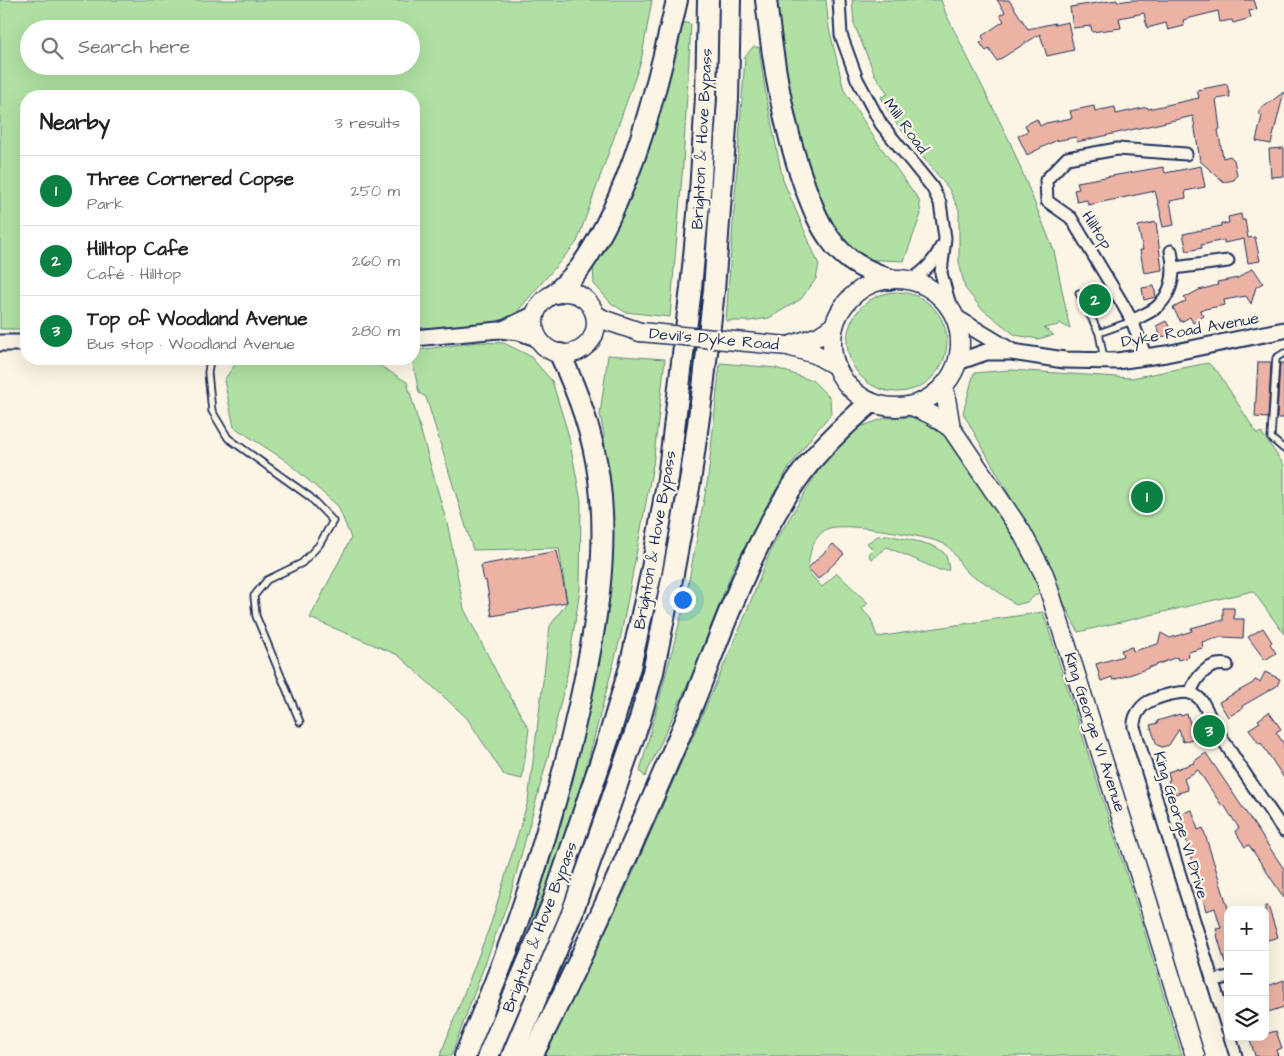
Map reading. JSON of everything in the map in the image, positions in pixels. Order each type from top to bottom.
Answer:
[{"type":"highway","points":[[556,293],[578,270],[594,246],[610,216],[623,185],[646,119],[664,58],[677,0]]},
{"type":"highway","name":"Brighton & Hove Bypass","points":[[488,1056],[552,905],[590,793],[630,667],[651,574],[668,478],[691,288],[706,97],[708,0]]},
{"type":"highway","name":"Brighton & Hove Bypass","points":[[512,1056],[572,913],[640,720],[672,579],[690,482],[714,290],[728,99],[730,0]]},
{"type":"highway","points":[[766,0],[774,66],[785,115],[799,170],[813,208],[830,240],[844,255],[863,269],[889,279]]},
{"type":"highway","points":[[465,1056],[516,926],[540,854],[561,779],[592,646],[602,544],[600,480],[587,419],[578,393],[560,354]]},
{"type":"highway","points":[[532,1056],[594,931],[656,791],[758,550],[788,494],[804,470],[838,431],[870,403]]},
{"type":"main road","points":[[889,279],[911,280],[926,286],[940,296],[953,313],[960,331],[961,346],[953,375],[930,398],[912,406],[891,408],[870,403],[855,393],[843,380],[835,364],[831,346],[834,326],[841,309],[854,294],[870,284],[889,279]]},
{"type":"main road","points":[[566,291],[576,293],[585,298],[592,306],[597,322],[593,337],[587,345],[579,351],[570,354],[560,354],[552,351],[538,339],[534,323],[535,314],[543,301],[556,293],[566,291]]},
{"type":"main road","name":"Devil's Dyke Road","points":[[596,315],[640,332]]},
{"type":"main road","name":"Devil's Dyke Road","points":[[788,346],[819,336],[834,326]]},
{"type":"main road","name":"Devil's Dyke Road","points":[[593,337],[606,333],[640,332],[788,346],[815,354],[835,364]]},
{"type":"main road","name":"King George VI Avenue","points":[[944,386],[951,428]]},
{"type":"main road","name":"King George VI Avenue","points":[[912,406],[932,415],[951,428],[1021,532],[1044,574],[1138,870],[1194,1056]]},
{"type":"street","name":"Mill Road","points":[[838,0],[841,35],[857,79],[881,124],[932,187],[940,203],[945,238],[941,273],[953,313]]},
{"type":"street","name":"Hilltop","points":[[1146,357],[1132,321],[1072,218],[1046,201],[1046,180],[1067,158],[1118,148],[1186,154]]},
{"type":"street","points":[[911,280],[936,258],[945,238]]},
{"type":"street","points":[[1132,321],[1159,306],[1171,286],[1174,268],[1171,252]]},
{"type":"street","points":[[1174,268],[1228,262]]},
{"type":"street","name":"Dyke Road Avenue","points":[[953,313],[1012,352]]},
{"type":"street","points":[[499,330],[535,314]]},
{"type":"street","points":[[420,337],[499,330],[519,332],[538,339]]},
{"type":"street","name":"Dyke Road Avenue","points":[[958,362],[986,352],[1012,352],[1064,360],[1104,361],[1146,357],[1284,330]]},
{"type":"street","points":[[0,343],[20,343]]},
{"type":"street","points":[[1227,665],[1216,665],[1204,671],[1196,680],[1190,693],[1204,704],[1221,737],[1284,831]]},
{"type":"street","name":"King George VI Drive","points":[[1190,693],[1162,697],[1151,701],[1142,707],[1134,720],[1134,728],[1224,1018]]},
{"type":"street","points":[[1212,981],[1224,977]]},
{"type":"street","points":[[1231,1041],[1236,1056]]},
{"type":"lane","points":[[1079,293],[1099,333],[1104,361]]},
{"type":"lane","points":[[1099,333],[1132,321]]},
{"type":"lane","points":[[1284,353],[1276,358],[1272,438],[1284,450]]},
{"type":"lane","points":[[209,365],[208,373],[212,411],[228,438],[310,497],[333,521],[319,545],[302,563],[268,580],[254,596],[256,616],[300,722]]},
{"type":"green space","points":[[0,0],[652,0],[641,61],[577,242],[508,322],[420,328],[420,90],[20,90],[20,329],[0,329]]},
{"type":"green space","points":[[775,0],[826,0],[829,28],[844,90],[875,139],[919,200],[921,214],[904,261],[859,259],[826,217],[796,135],[779,52]]},
{"type":"green space","points":[[852,0],[941,0],[946,14],[1010,142],[1054,251],[1070,329],[1060,323],[1059,325],[1044,328],[1054,335],[1038,339],[1015,335],[981,308],[965,288],[959,262],[959,210],[949,189],[892,118],[881,97],[888,94],[875,75],[854,24]]},
{"type":"green space","points":[[677,21],[691,24],[683,164],[670,317],[625,312],[611,303],[594,284],[593,265]]},
{"type":"green space","points":[[753,47],[759,47],[766,96],[783,180],[819,265],[816,279],[801,299],[769,318],[750,321],[726,321],[745,57]]},
{"type":"green space","points":[[897,292],[907,293],[925,300],[939,314],[946,332],[946,352],[939,370],[925,384],[907,391],[897,392],[887,391],[869,384],[855,370],[848,352],[847,342],[848,332],[855,314],[869,300],[887,293]]},
{"type":"green space","points":[[478,342],[504,343],[530,356],[552,381],[568,433],[581,501],[580,589],[567,675],[548,757],[510,896],[451,1056],[440,1056],[491,923],[528,801],[550,626],[567,602],[559,548],[473,550],[426,397],[419,393],[413,365],[420,365],[420,350]]},
{"type":"green space","points":[[608,355],[665,359],[653,465],[621,635],[584,776],[546,888],[522,943],[518,939],[611,530],[604,435],[600,414]]},
{"type":"green space","points":[[720,363],[776,368],[813,381],[830,398],[831,414],[788,469],[734,567],[692,675],[645,777],[640,771],[685,602],[708,478]]},
{"type":"green space","points":[[1208,363],[1218,372],[1257,434],[1261,432],[1284,465],[1284,634],[1253,591],[1078,632],[1023,519],[963,413],[974,373],[1011,370],[1132,378]]},
{"type":"green space","points":[[235,365],[379,365],[407,382],[448,527],[464,609],[499,677],[529,729],[522,779],[504,775],[467,718],[398,655],[310,618],[351,538],[338,506],[285,460],[234,427],[224,380]]},
{"type":"green space","points":[[910,417],[930,422],[944,433],[1021,543],[1043,592],[1038,593],[1027,602],[1016,605],[965,570],[948,546],[921,537],[866,528],[835,527],[827,529],[814,542],[809,559],[808,572],[822,587],[837,573],[868,603],[862,609],[871,619],[877,637],[1043,612],[1136,904],[1182,1056],[545,1056],[630,880],[741,626],[772,547],[818,471],[841,440],[857,428],[885,418]]},
{"type":"green space","points":[[888,535],[937,548],[945,555],[949,570],[939,570],[887,547],[872,559],[870,558],[869,554],[873,550],[867,543],[878,536]]},
{"type":"building","points":[[997,0],[1009,0],[1028,29],[1068,22],[1074,50],[1047,56],[1040,34],[997,61],[989,49],[986,51],[980,43],[984,40],[982,36],[1004,21],[1000,15],[1005,12]]},
{"type":"building","points":[[1117,0],[1117,2],[1132,0],[1254,0],[1257,9],[1249,11],[1251,18],[1233,23],[1232,20],[1220,22],[1218,11],[1183,20],[1184,26],[1168,30],[1166,23],[1147,28],[1144,13],[1119,18],[1121,28],[1092,32],[1091,26],[1073,28],[1070,7]]},
{"type":"building","points":[[1227,84],[1230,97],[1216,99],[1220,129],[1218,130],[1223,158],[1230,156],[1234,160],[1237,175],[1234,180],[1224,182],[1200,161],[1193,116],[1077,142],[1076,137],[1055,141],[1027,155],[1018,136],[1028,131],[1025,125],[1037,119],[1040,126],[1072,118],[1070,111],[1094,106],[1095,111],[1115,107],[1116,114],[1147,107],[1148,109],[1199,98],[1197,90]]},
{"type":"building","points":[[1284,92],[1271,144],[1256,141],[1262,116],[1258,113]]},
{"type":"building","points":[[1284,148],[1284,176],[1271,177],[1269,149]]},
{"type":"building","points":[[1201,166],[1205,187],[1185,191],[1186,198],[1170,201],[1174,225],[1163,227],[1155,191],[1088,205],[1087,200],[1077,202],[1074,190],[1079,189],[1077,182],[1163,167],[1165,173]]},
{"type":"building","points":[[1241,214],[1242,220],[1245,220],[1248,238],[1255,237],[1260,261],[1248,263],[1244,239],[1224,243],[1224,240],[1201,245],[1202,248],[1187,251],[1183,234],[1221,226],[1221,224],[1229,223],[1228,217]]},
{"type":"building","points":[[1156,222],[1162,270],[1144,273],[1140,250],[1143,250],[1138,226]]},
{"type":"building","points":[[1253,268],[1263,283],[1256,287],[1251,304],[1246,296],[1224,300],[1225,305],[1200,310],[1204,316],[1193,323],[1190,317],[1181,322],[1173,308],[1186,301],[1184,298],[1199,290],[1218,285],[1217,282],[1238,278]]},
{"type":"building","points":[[1154,286],[1156,297],[1144,300],[1142,288]]},
{"type":"building","points":[[1096,289],[1105,305],[1093,311],[1085,295]]},
{"type":"building","points":[[1166,321],[1172,332],[1162,338],[1156,326]]},
{"type":"building","points":[[1258,362],[1271,362],[1268,418],[1255,417]]},
{"type":"building","points":[[1280,363],[1284,363],[1284,418],[1277,418]]},
{"type":"building","points":[[833,544],[844,554],[818,579],[808,568]]},
{"type":"building","points":[[557,551],[567,602],[492,616],[486,580],[484,581],[481,565]]},
{"type":"building","points":[[1223,608],[1234,608],[1234,619],[1244,619],[1243,638],[1222,637],[1202,642],[1203,648],[1188,652],[1189,657],[1178,660],[1177,657],[1113,680],[1112,677],[1101,681],[1096,664],[1123,656],[1121,650],[1132,647],[1133,651],[1158,644],[1161,633],[1170,638],[1192,631],[1191,628],[1223,621]]},
{"type":"building","points":[[1263,628],[1272,642],[1270,644],[1276,653],[1265,660],[1248,637]]},
{"type":"building","points":[[1265,672],[1280,679],[1277,686],[1242,706],[1243,708],[1228,717],[1219,702],[1253,683],[1255,680],[1260,682]]},
{"type":"building","points":[[1269,712],[1281,729],[1276,732],[1284,744],[1284,778],[1261,743],[1259,744],[1249,729],[1260,722],[1258,720]]},
{"type":"building","points":[[1180,714],[1181,716],[1187,714],[1195,738],[1183,742],[1179,729],[1169,745],[1162,747],[1157,745],[1150,725]]},
{"type":"building","points":[[1206,753],[1284,869],[1284,898],[1249,845],[1245,847],[1235,831],[1239,828],[1198,770],[1184,779],[1188,790],[1172,795],[1168,781],[1170,780],[1168,772],[1194,763]]},
{"type":"building","points":[[1192,810],[1198,830],[1203,828],[1227,906],[1224,906],[1224,960],[1217,935],[1216,929],[1221,928],[1215,908],[1206,911],[1178,814]]},
{"type":"building","points":[[1269,909],[1278,937],[1269,940]]},
{"type":"building","points":[[1284,980],[1284,1007],[1269,1012],[1269,996],[1269,986]]},
{"type":"building","points":[[1276,1031],[1282,1048],[1276,1050],[1278,1056],[1255,1056],[1250,1041],[1269,1041],[1269,1033]]},
{"type":"place","name":"Hilltop Cafe","points":[[1095,300]]},
{"type":"place","name":"Three Cornered Copse","points":[[1147,497]]},
{"type":"place","name":"Top of Woodland Avenue","points":[[1209,731]]}]
